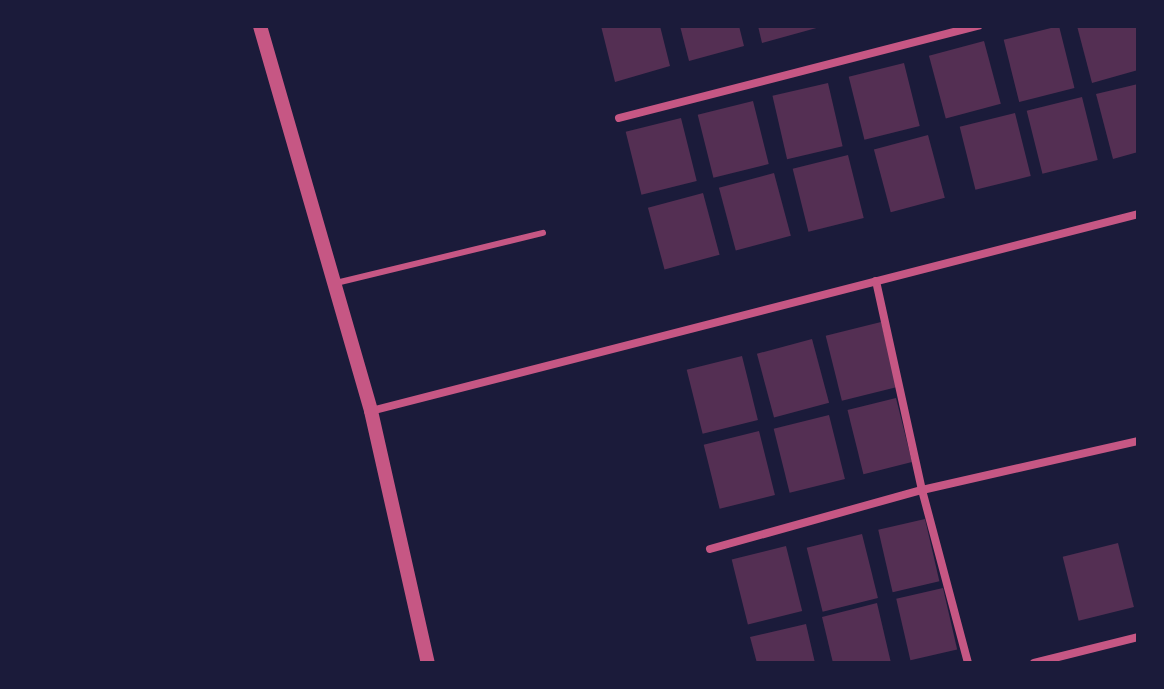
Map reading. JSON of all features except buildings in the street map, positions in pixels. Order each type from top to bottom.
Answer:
[{"type":"street","points":[[260,26],[371,411],[428,663]]},
{"type":"street","points":[[619,118],[978,26]]},
{"type":"street","points":[[371,411],[1138,214]]},
{"type":"street","points":[[876,281],[922,490],[968,663]]},
{"type":"street","points":[[710,549],[922,490],[1138,441]]},
{"type":"street","points":[[1034,663],[1138,637]]},
{"type":"lane","points":[[333,284],[543,233]]}]
